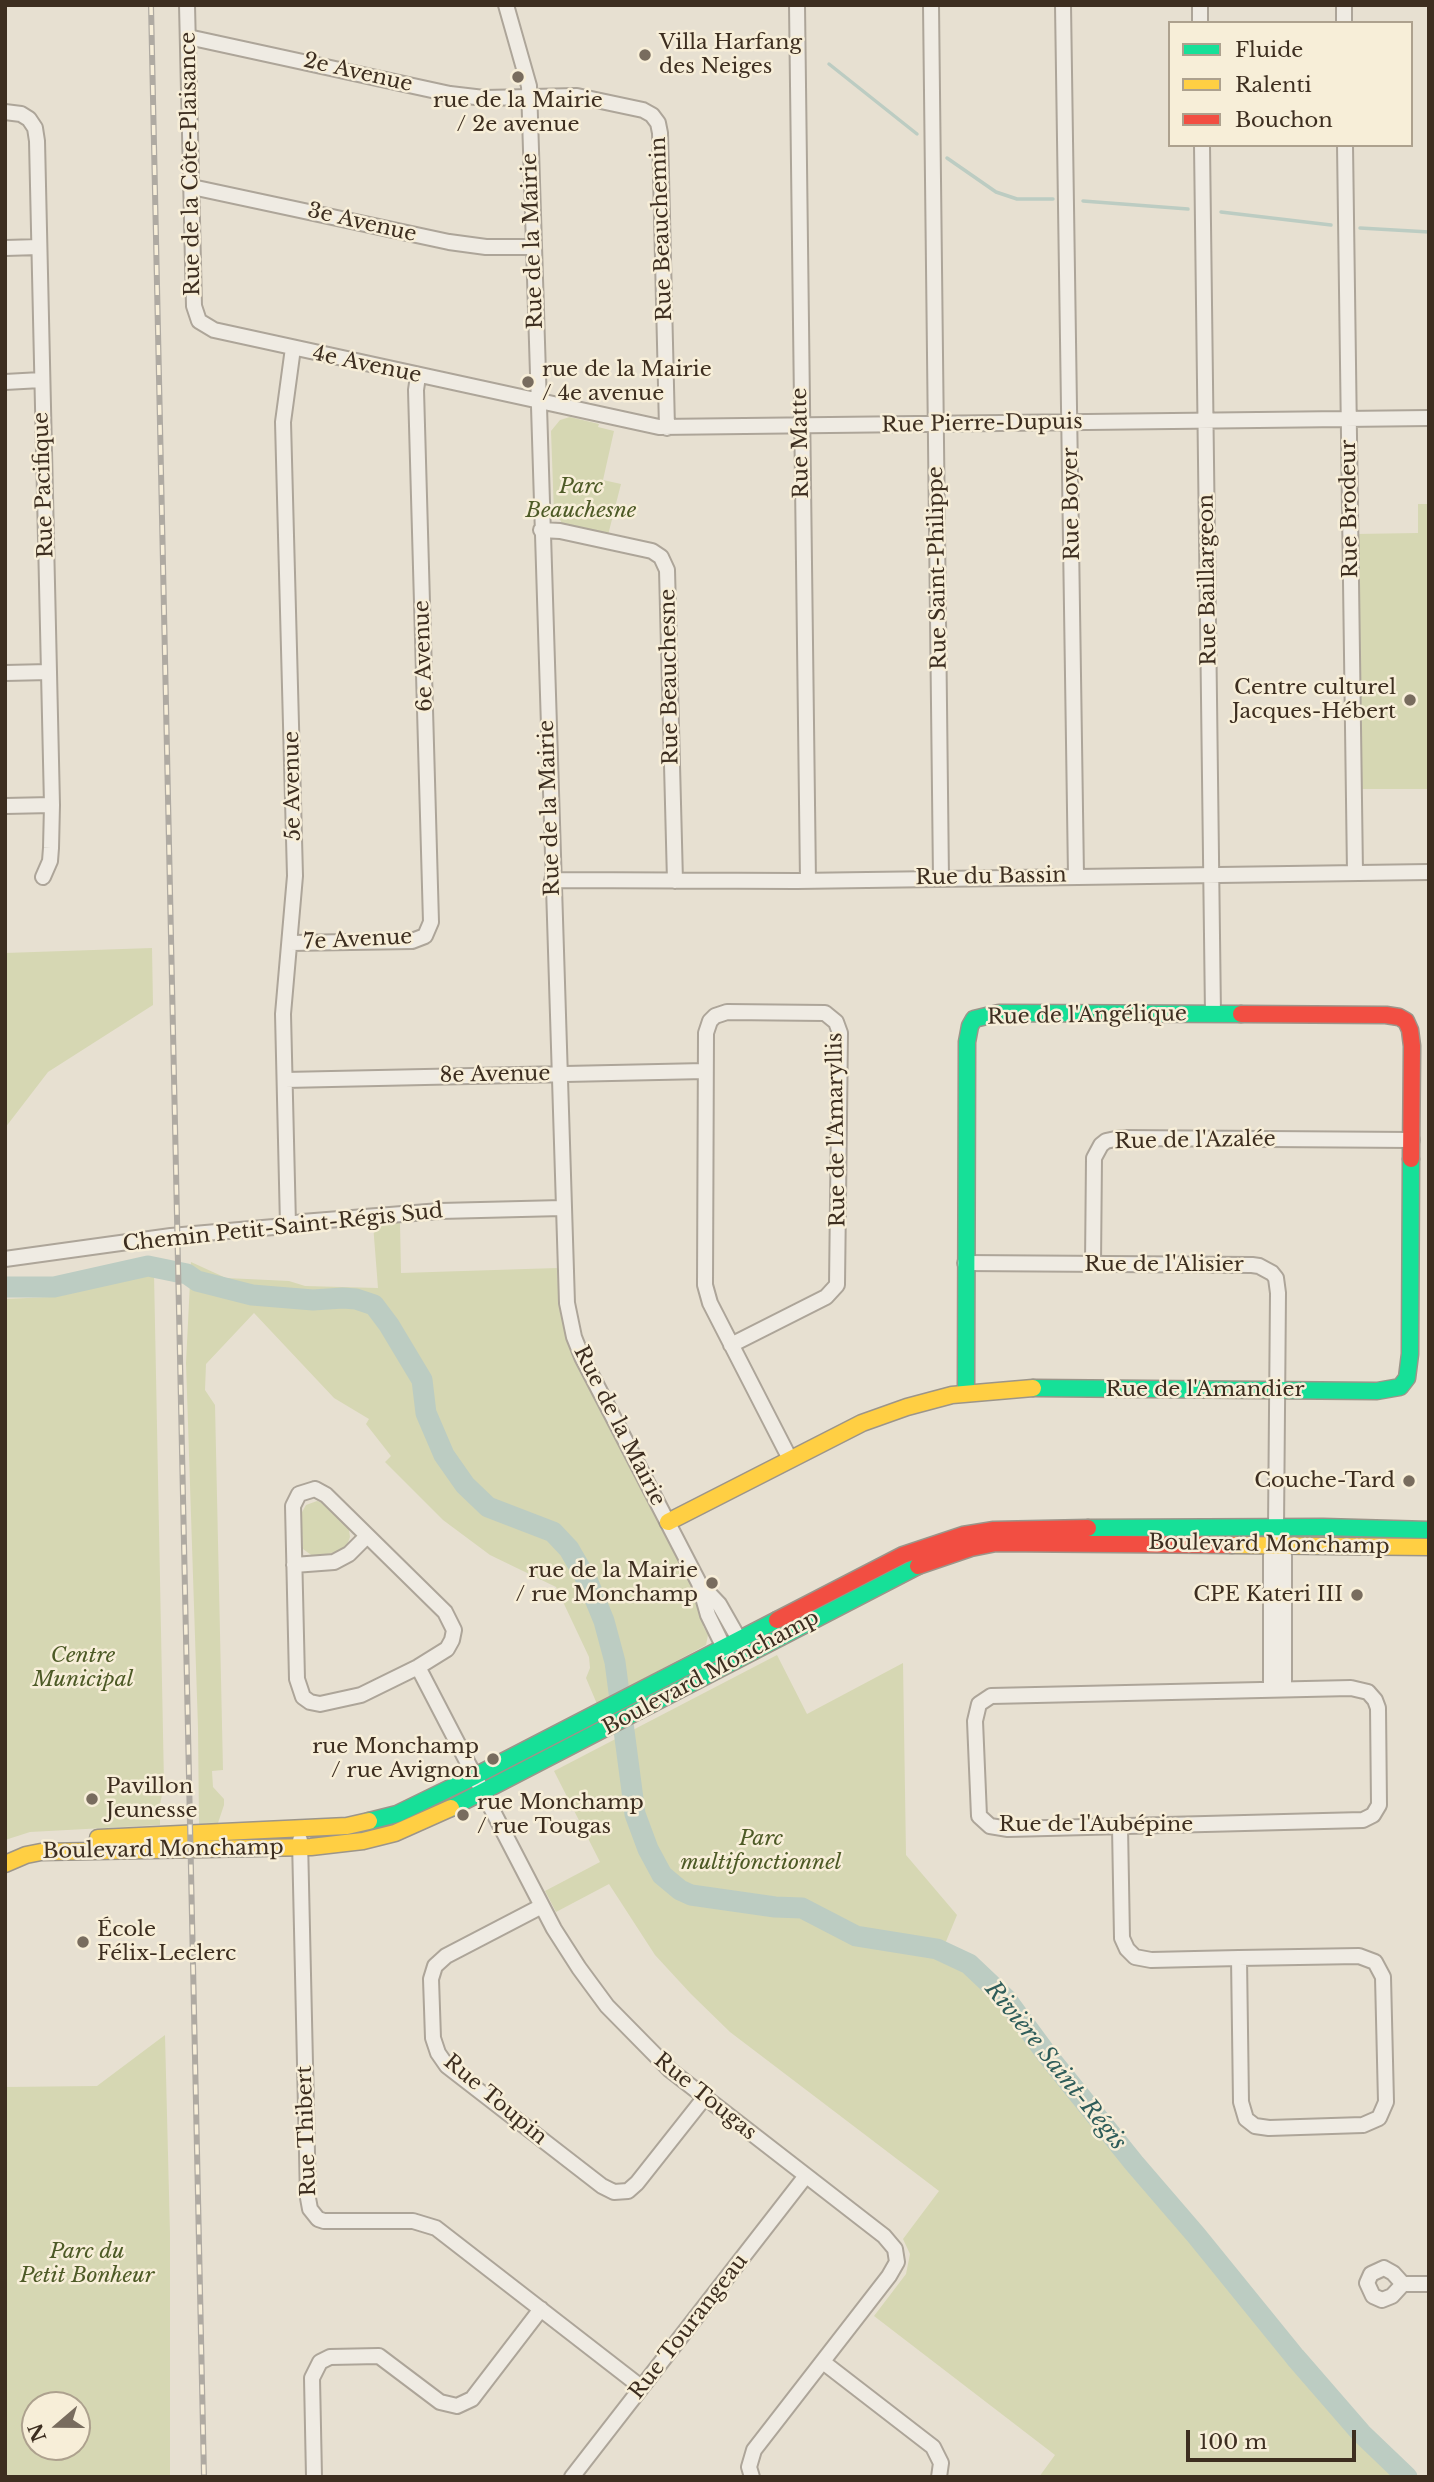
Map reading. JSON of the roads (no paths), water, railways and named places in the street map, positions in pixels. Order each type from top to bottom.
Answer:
[{"type":"street","name":"Rue de la Côte-Plaisance","points":[[187,5],[194,306],[198,321]]},
{"type":"street","name":"Rue de la Mairie","points":[[506,5],[528,79],[529,96],[565,1290],[574,1337],[586,1367],[699,1583],[706,1609],[731,1663]]},
{"type":"street","name":"Rue Matte","points":[[797,5],[808,881]]},
{"type":"street","name":"Rue Saint-Philippe","points":[[931,5],[941,878]]},
{"type":"street","name":"Rue Boyer","points":[[1063,5],[1076,876]]},
{"type":"street","name":"2e Avenue","points":[[188,37],[442,93],[476,97],[529,96]]},
{"type":"street","name":"Rue Beauchemin","points":[[529,96],[585,97],[643,110],[652,115],[657,123],[660,133],[667,428]]},
{"type":"street","name":"Rue Pacifique","points":[[5,112],[25,116],[33,123],[36,133],[52,805],[51,848],[43,877]]},
{"type":"street","name":"Rue Baillargeon","points":[[1202,147],[1213,1014]]},
{"type":"street","name":"Rue Brodeur","points":[[1345,147],[1354,873]]},
{"type":"street","name":"3e Avenue","points":[[192,187],[449,242],[486,247],[534,247]]},
{"type":"street","points":[[5,248],[39,247]]},
{"type":"street","name":"4e Avenue","points":[[198,321],[222,333],[538,402]]},
{"type":"street","name":"5e Avenue","points":[[288,1225],[283,1014],[295,876],[283,422],[293,348]]},
{"type":"street","name":"6e Avenue","points":[[418,376],[416,404],[432,906],[432,922],[425,936]]},
{"type":"street","points":[[5,382],[41,380]]},
{"type":"street","name":"Rue Pierre-Dupuis","points":[[538,402],[667,428],[1429,418]]},
{"type":"street","name":"Rue Beauchesne","points":[[541,530],[560,531],[652,551],[661,557],[667,570],[675,881]]},
{"type":"street","points":[[5,673],[49,672]]},
{"type":"street","points":[[5,806],[52,805]]},
{"type":"street","name":"Rue du Bassin","points":[[552,880],[808,881],[1429,872]]},
{"type":"street","name":"7e Avenue","points":[[290,943],[404,941],[425,936]]},
{"type":"street","name":"Rue de l'Amaryllis","points":[[731,1345],[827,1297],[837,1285],[838,1027],[830,1015],[820,1012],[721,1013],[707,1026],[705,1285],[710,1303],[731,1345],[790,1459]]},
{"type":"street","name":"Rue de l'Angélique","points":[[967,1393],[967,1042],[974,1019],[999,1013],[1394,1015],[1406,1021]]},
{"type":"street","name":"Rue de l'Amandier","points":[[668,1522],[875,1417],[923,1402],[967,1393],[1032,1388],[1377,1391],[1395,1389],[1404,1384],[1410,1363],[1412,1140],[1412,1036],[1406,1021]]},
{"type":"street","name":"8e Avenue","points":[[285,1080],[705,1071]]},
{"type":"street","name":"Rue de l'Azalée","points":[[1093,1264],[1094,1157],[1106,1141],[1120,1138],[1412,1140]]},
{"type":"street","name":"Chemin Petit-Saint-Régis Sud","points":[[5,1259],[171,1236],[420,1212],[562,1208]]},
{"type":"street","name":"Rue de l'Alisier","points":[[965,1263],[1252,1265],[1266,1268],[1276,1279],[1277,1545],[1271,1556],[1277,1689]]},
{"type":"street","points":[[320,1490],[367,1536],[445,1612],[453,1624],[453,1635],[447,1649],[375,1689],[349,1699],[320,1704],[306,1700],[300,1693],[297,1679],[293,1506],[303,1491],[320,1490]]},
{"type":"street","name":"Boulevard Monchamp","points":[[5,1851],[41,1840],[347,1826],[384,1818],[410,1809],[903,1555],[962,1535],[1034,1528],[1429,1530]]},
{"type":"street","points":[[294,1565],[334,1562],[349,1553],[367,1536]]},
{"type":"street","name":"Boulevard Monchamp","points":[[5,1864],[41,1852],[301,1847],[363,1841],[395,1833],[424,1822],[483,1792],[917,1566],[971,1548],[1016,1543],[1429,1547]]},
{"type":"street","name":"Rue de la Mairie","points":[[699,1583],[719,1604],[747,1655]]},
{"type":"street","name":"Rue Tougas","points":[[418,1667],[542,1906],[566,1949],[607,2006],[653,2055],[805,2177],[888,2239],[895,2249],[897,2258],[889,2276],[754,2450],[749,2462],[752,2477]]},
{"type":"street","name":"Rue de l'Aubépine","points":[[1357,1688],[1368,1692],[1375,1700],[1378,1708],[1380,1797],[1373,1815],[1358,1821],[1008,1829],[986,1824],[979,1816],[975,1721],[979,1704],[986,1698],[995,1695],[1277,1689],[1357,1688]]},
{"type":"street","points":[[1120,1827],[1122,1938],[1130,1954],[1146,1960],[1239,1958],[1359,1956],[1376,1962],[1382,1971],[1384,1991],[1386,2102],[1379,2118],[1363,2125],[1269,2128],[1255,2126],[1246,2119],[1241,2102],[1239,1958]]},
{"type":"street","name":"Rue Thibert","points":[[300,1829],[310,2209],[318,2219],[324,2221],[406,2221],[428,2225],[443,2232],[641,2387]]},
{"type":"street","name":"Rue Toupin","points":[[542,1906],[446,1956],[435,1966],[431,1979],[433,2038],[438,2053],[447,2066],[602,2186],[614,2192],[628,2191],[638,2183],[705,2097]]},
{"type":"street","name":"Rue Tourangeau","points":[[572,2477],[805,2177]]},
{"type":"street","points":[[1403,2284],[1429,2284]]},
{"type":"street","points":[[314,2477],[312,2378],[316,2367],[325,2359],[379,2356],[440,2402],[457,2406],[472,2399],[541,2309]]},
{"type":"street","points":[[823,2362],[933,2447],[941,2463],[939,2477]]},
{"type":"waterway","points":[[829,64],[917,134]]},
{"type":"waterway","points":[[947,158],[996,192],[1017,199],[1053,199]]},
{"type":"waterway","points":[[1083,201],[1188,209]]},
{"type":"waterway","points":[[1221,212],[1331,225]]},
{"type":"waterway","points":[[1360,228],[1429,232]]},
{"type":"waterway","name":"Rivière Saint-Régis","points":[[5,1287],[54,1287],[148,1266],[187,1274],[197,1281],[252,1295],[313,1300],[356,1299],[374,1305],[422,1380],[426,1413],[444,1455],[465,1485],[488,1507],[553,1532],[569,1549],[588,1582],[604,1621],[615,1662],[635,1814],[648,1849],[662,1875],[680,1890],[691,1895],[775,1907],[802,1908],[856,1936],[937,1949],[969,1964],[1006,1999],[1134,2163],[1295,2357],[1361,2433],[1407,2477]]},
{"type":"railway","points":[[151,5],[204,2477]]},
{"type":"place","name":"Villa Harfang des Neiges","points":[[645,55]]},
{"type":"place","name":"rue de la Mairie / 2e avenue","points":[[518,77]]},
{"type":"place","name":"rue de la Mairie / 4e avenue","points":[[528,382]]},
{"type":"place","name":"Centre culturel Jacques-Hébert","points":[[1410,700]]},
{"type":"place","name":"Couche-Tard","points":[[1409,1481]]},
{"type":"place","name":"rue de la Mairie / rue Monchamp","points":[[712,1583]]},
{"type":"place","name":"CPE Kateri III","points":[[1357,1595]]},
{"type":"place","name":"rue Monchamp / rue Avignon","points":[[493,1759]]},
{"type":"place","name":"Pavillon Jeunesse","points":[[92,1799]]},
{"type":"place","name":"rue Monchamp / rue Tougas","points":[[463,1815]]},
{"type":"place","name":"École Félix-Leclerc","points":[[83,1942]]},
{"type":"park label","name":"Parc Beauchesne","points":[[581,499]]},
{"type":"park label","name":"Centre Municipal","points":[[83,1668]]},
{"type":"park label","name":"Parc multifonctionnel","points":[[761,1851]]},
{"type":"park label","name":"Parc du Petit Bonheur","points":[[87,2264]]}]
